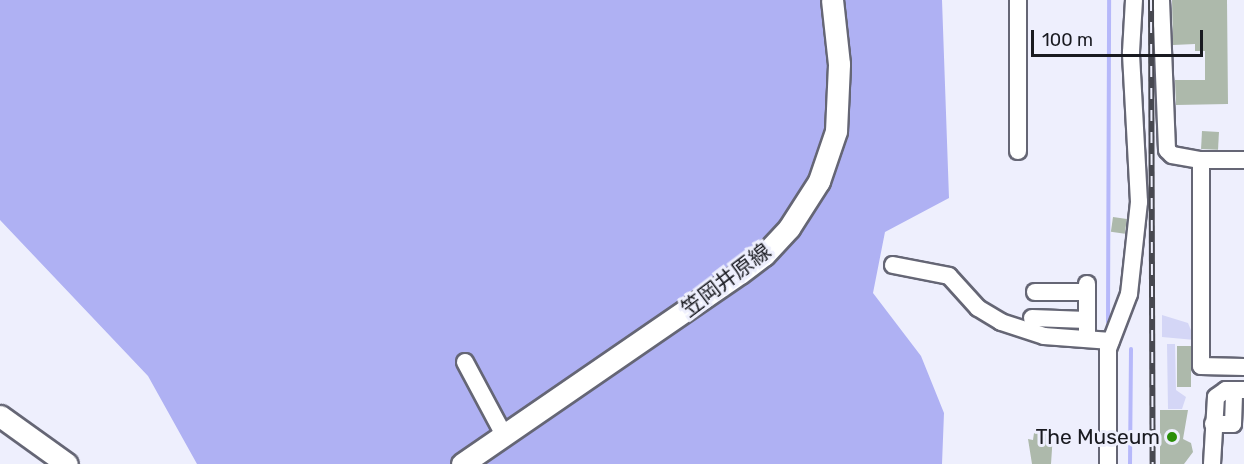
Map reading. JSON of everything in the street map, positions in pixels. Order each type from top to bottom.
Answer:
[{"type":"main road","name":"笠岡井原線","points":[[462,464],[764,255],[807,204],[836,131],[839,64],[831,0]]},
{"type":"main road","points":[[0,416],[67,464]]},
{"type":"street","points":[[1018,0],[1018,151]]},
{"type":"street","points":[[1108,464],[1111,340],[1129,294],[1139,202],[1131,52],[1134,0]]},
{"type":"street","points":[[1161,0],[1167,150],[1172,155],[1201,160],[1244,160]]},
{"type":"street","points":[[1201,160],[1201,366],[1244,367]]},
{"type":"street","points":[[893,265],[949,276],[978,308],[1001,322],[1044,336],[1111,340]]},
{"type":"street","points":[[1035,292],[1087,288],[1087,339]]},
{"type":"street","points":[[1032,318],[1087,320]]},
{"type":"street","points":[[465,362],[504,435]]},
{"type":"street","points":[[1212,464],[1216,397],[1239,390]]},
{"type":"shaded area","points":[[0,0],[942,0],[949,198],[885,232],[873,293],[921,356],[944,413],[942,464],[197,464],[148,376],[0,220]]},
{"type":"shaded area","points":[[1162,315],[1188,323],[1195,340],[1162,337]]},
{"type":"shaded area","points":[[1167,344],[1175,344],[1176,390],[1186,397],[1182,409],[1168,409]]},
{"type":"building","points":[[1172,0],[1227,0],[1228,104],[1176,105],[1175,80],[1205,80],[1205,51],[1195,51],[1195,44],[1173,45]]},
{"type":"building","points":[[1202,131],[1219,132],[1218,150],[1201,149]]},
{"type":"building","points":[[1113,217],[1127,219],[1125,234],[1111,232]]},
{"type":"building","points":[[1177,346],[1191,346],[1191,387],[1177,387]]},
{"type":"building","points":[[1160,410],[1188,410],[1183,439],[1191,443],[1193,452],[1184,464],[1160,464]]},
{"type":"building","points":[[1034,433],[1053,434],[1051,464],[1032,464],[1028,439],[1033,440]]},
{"type":"waterway","points":[[1108,322],[1109,0]]},
{"type":"waterway","points":[[1130,464],[1131,349]]},
{"type":"railway","points":[[1151,0],[1153,464]]},
{"type":"place","name":"The Museum","points":[[1172,437]]}]
